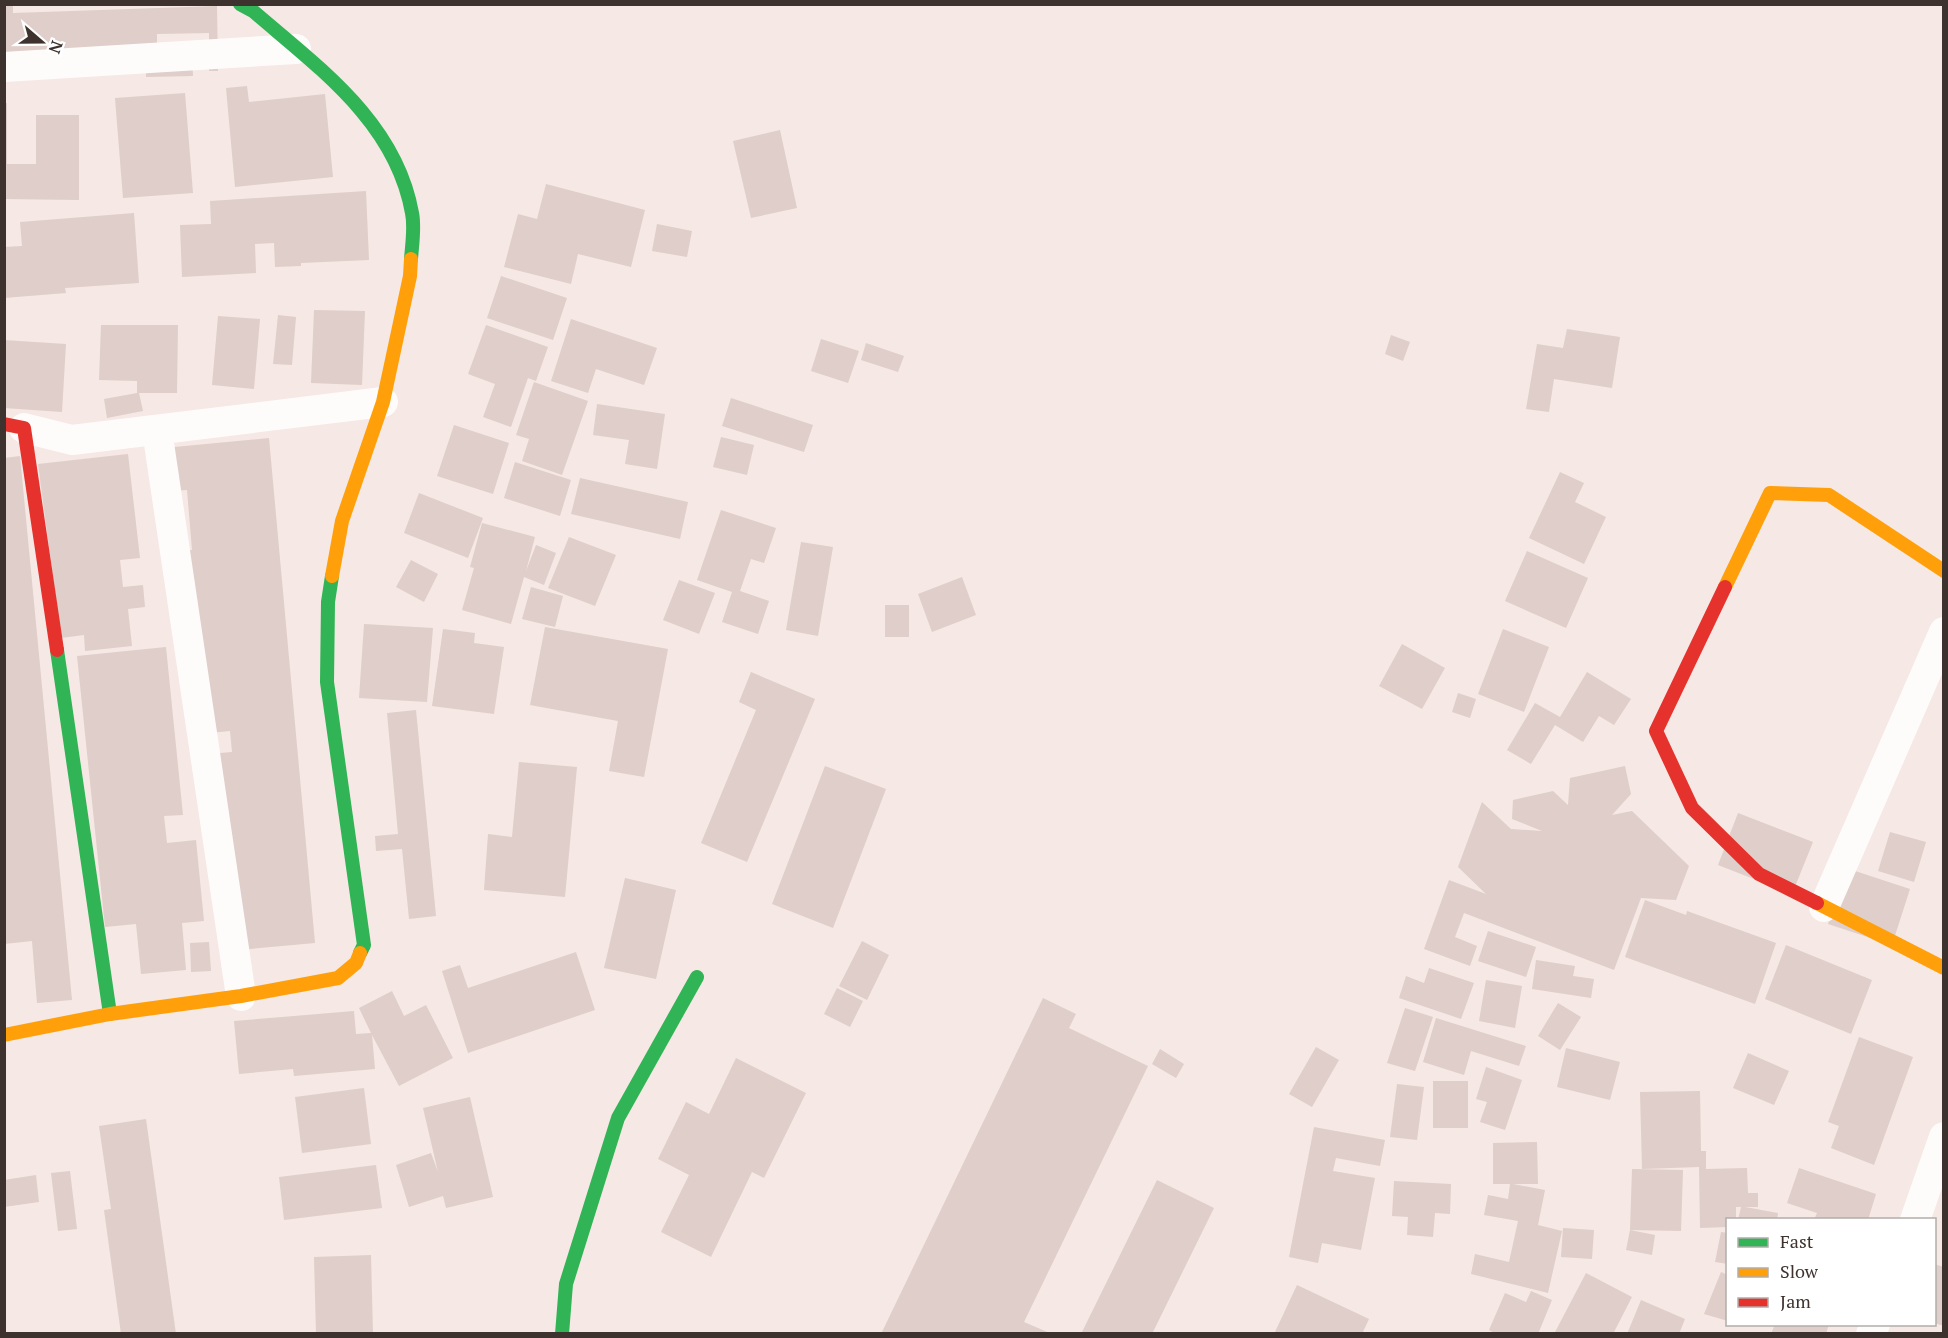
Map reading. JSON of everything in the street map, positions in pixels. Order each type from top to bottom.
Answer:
[{"type":"street","points":[[4,1035],[110,1014],[241,996],[338,978],[356,963],[364,945],[327,682],[328,602],[342,521],[383,402],[410,276],[413,215],[399,165],[368,116],[331,78],[253,11],[240,4]]},
{"type":"street","points":[[4,67],[296,49]]},
{"type":"street","points":[[110,1014],[14,426],[72,440],[383,402]]},
{"type":"street","points":[[157,430],[241,996]]},
{"type":"street","points":[[1944,571],[1829,495],[1770,493],[1656,731],[1692,808],[1759,874],[1944,968]]},
{"type":"street","points":[[1824,907],[1944,632]]},
{"type":"street","points":[[562,1334],[566,1284],[618,1118],[697,976]]},
{"type":"street","points":[[1916,1218],[1944,1137]]},
{"type":"building","points":[[4,4],[13,4],[13,13],[217,6],[218,71],[209,71],[209,33],[157,34],[157,53],[192,52],[193,76],[146,77],[146,64],[4,75]]},
{"type":"building","points":[[247,86],[249,102],[325,94],[333,177],[235,187],[226,88]]},
{"type":"building","points":[[185,93],[193,193],[123,198],[115,98]]},
{"type":"building","points":[[4,103],[7,103],[7,164],[36,164],[36,115],[79,115],[79,200],[4,199]]},
{"type":"building","points":[[780,130],[797,208],[751,218],[733,141]]},
{"type":"building","points":[[546,184],[645,210],[631,267],[578,254],[571,284],[504,267],[518,214],[537,219]]},
{"type":"building","points":[[366,191],[369,260],[301,263],[301,266],[275,267],[274,243],[255,244],[256,273],[182,277],[180,225],[211,224],[210,201]]},
{"type":"building","points":[[134,213],[139,283],[65,288],[66,293],[4,298],[4,247],[22,246],[20,222]]},
{"type":"building","points":[[657,224],[692,231],[687,257],[652,251]]},
{"type":"building","points":[[501,276],[567,298],[553,340],[487,318]]},
{"type":"building","points":[[314,310],[365,311],[362,385],[311,383]]},
{"type":"building","points":[[278,315],[296,317],[292,365],[273,364]]},
{"type":"building","points":[[218,316],[260,319],[254,389],[212,385]]},
{"type":"building","points":[[571,319],[657,348],[644,385],[596,369],[588,393],[551,381]]},
{"type":"building","points":[[101,325],[178,325],[177,393],[139,393],[143,411],[107,418],[104,399],[137,393],[137,381],[99,380]]},
{"type":"building","points":[[486,325],[548,347],[536,381],[528,378],[511,427],[483,417],[495,384],[468,374]]},
{"type":"building","points":[[1567,329],[1620,337],[1612,388],[1554,379],[1549,412],[1526,409],[1537,344],[1563,348]]},
{"type":"building","points":[[1391,335],[1410,342],[1403,361],[1385,354]]},
{"type":"building","points":[[821,339],[859,351],[848,383],[811,371]]},
{"type":"building","points":[[4,340],[66,344],[62,412],[4,408]]},
{"type":"building","points":[[866,343],[904,356],[898,372],[861,360]]},
{"type":"building","points":[[534,382],[588,401],[562,475],[522,461],[529,439],[516,435]]},
{"type":"building","points":[[731,398],[813,425],[804,452],[722,426]]},
{"type":"building","points":[[597,404],[665,414],[657,469],[625,464],[629,440],[593,435]]},
{"type":"building","points":[[454,425],[509,443],[493,494],[437,476]]},
{"type":"building","points":[[721,437],[754,445],[747,475],[713,467]]},
{"type":"building","points":[[269,438],[315,943],[239,950],[208,754],[232,752],[230,731],[199,734],[182,551],[192,550],[187,490],[168,491],[164,448]]},
{"type":"building","points":[[128,454],[140,558],[120,560],[123,587],[143,585],[145,607],[128,609],[132,646],[85,651],[84,635],[61,638],[38,464]]},
{"type":"building","points":[[20,456],[72,1000],[37,1003],[32,941],[4,944],[4,458]]},
{"type":"building","points":[[515,462],[571,480],[560,516],[504,498]]},
{"type":"building","points":[[1560,472],[1584,483],[1575,502],[1606,517],[1584,564],[1529,538]]},
{"type":"building","points":[[580,478],[688,502],[680,539],[571,514]]},
{"type":"building","points":[[419,493],[483,518],[468,558],[404,533]]},
{"type":"building","points":[[721,510],[776,528],[764,563],[751,559],[740,591],[769,601],[758,634],[722,622],[732,592],[697,580]]},
{"type":"building","points":[[482,523],[535,537],[526,571],[536,545],[556,553],[544,585],[524,577],[511,624],[462,610],[474,568],[470,567]]},
{"type":"building","points":[[569,537],[616,555],[595,606],[548,588]]},
{"type":"building","points":[[801,542],[833,547],[818,636],[786,630]]},
{"type":"building","points":[[1527,551],[1588,578],[1566,628],[1505,601]]},
{"type":"building","points":[[411,560],[438,574],[424,602],[396,587]]},
{"type":"building","points":[[962,577],[976,615],[932,632],[918,594]]},
{"type":"building","points":[[679,580],[715,593],[699,634],[663,620]]},
{"type":"building","points":[[531,587],[563,596],[555,627],[522,619]]},
{"type":"building","points":[[885,605],[909,605],[909,637],[885,637]]},
{"type":"building","points":[[364,624],[433,628],[427,702],[359,698]]},
{"type":"building","points":[[545,627],[668,649],[644,777],[609,771],[618,721],[530,705]]},
{"type":"building","points":[[443,629],[475,633],[474,643],[504,647],[494,714],[432,706]]},
{"type":"building","points":[[1503,629],[1549,647],[1524,712],[1478,694]]},
{"type":"building","points":[[1402,644],[1445,668],[1422,709],[1379,686]]},
{"type":"building","points":[[166,647],[183,815],[164,816],[167,843],[196,840],[204,921],[182,923],[186,970],[141,974],[136,924],[105,927],[77,656]]},
{"type":"building","points":[[751,672],[815,699],[747,862],[701,843],[756,710],[739,702]]},
{"type":"building","points":[[1587,672],[1631,699],[1614,725],[1599,716],[1583,742],[1555,725],[1531,764],[1507,750],[1535,703],[1560,717]]},
{"type":"building","points":[[1458,693],[1476,699],[1470,718],[1452,712]]},
{"type":"building","points":[[416,710],[436,916],[409,919],[402,849],[376,851],[375,836],[398,834],[387,713]]},
{"type":"building","points":[[519,762],[577,767],[565,897],[484,890],[488,834],[512,837]]},
{"type":"building","points":[[825,766],[886,789],[833,928],[772,904]]},
{"type":"building","points":[[1625,766],[1631,794],[1612,815],[1632,811],[1689,866],[1676,900],[1641,898],[1614,970],[1464,913],[1455,937],[1477,946],[1470,966],[1424,949],[1449,880],[1486,894],[1458,867],[1482,802],[1511,829],[1542,831],[1512,819],[1513,800],[1553,791],[1568,805],[1570,778]]},
{"type":"building","points":[[1738,813],[1813,842],[1792,894],[1718,865]]},
{"type":"building","points":[[1890,832],[1926,842],[1914,882],[1878,871]]},
{"type":"building","points":[[1846,868],[1910,889],[1892,945],[1828,924]]},
{"type":"building","points":[[625,878],[676,890],[656,979],[604,968]]},
{"type":"building","points":[[1645,900],[1686,915],[1687,911],[1776,943],[1755,1004],[1625,957]]},
{"type":"building","points":[[1488,931],[1536,947],[1526,977],[1478,961]]},
{"type":"building","points":[[862,941],[889,955],[867,1000],[839,986]]},
{"type":"building","points":[[209,942],[211,971],[191,972],[190,943]]},
{"type":"building","points":[[1786,945],[1872,980],[1851,1034],[1765,999]]},
{"type":"building","points":[[576,952],[595,1010],[468,1053],[442,971],[460,965],[468,988]]},
{"type":"building","points":[[1536,960],[1575,966],[1573,976],[1594,979],[1591,998],[1532,989]]},
{"type":"building","points":[[1429,968],[1474,983],[1461,1019],[1399,998],[1406,976],[1424,983]]},
{"type":"building","points":[[1486,980],[1522,986],[1515,1028],[1479,1021]]},
{"type":"building","points":[[837,988],[863,1001],[850,1027],[824,1014]]},
{"type":"building","points":[[392,991],[404,1016],[426,1005],[453,1058],[399,1086],[372,1035],[375,1069],[294,1076],[293,1069],[239,1074],[234,1021],[354,1011],[356,1034],[371,1033],[359,1008]]},
{"type":"building","points":[[1043,998],[1076,1014],[1069,1028],[1148,1066],[1024,1322],[1052,1334],[881,1334]]},
{"type":"building","points":[[1558,1003],[1581,1017],[1560,1050],[1538,1036]]},
{"type":"building","points":[[1405,1008],[1433,1017],[1415,1071],[1387,1063]]},
{"type":"building","points":[[1436,1018],[1526,1046],[1519,1066],[1471,1051],[1464,1075],[1423,1062]]},
{"type":"building","points":[[1859,1037],[1913,1057],[1874,1165],[1831,1148],[1839,1126],[1828,1122]]},
{"type":"building","points":[[1316,1047],[1339,1060],[1312,1107],[1289,1094]]},
{"type":"building","points":[[1566,1048],[1620,1062],[1610,1100],[1557,1087]]},
{"type":"building","points":[[1160,1049],[1184,1064],[1176,1078],[1152,1064]]},
{"type":"building","points":[[1748,1053],[1789,1071],[1774,1105],[1733,1088]]},
{"type":"building","points":[[736,1058],[806,1093],[764,1178],[752,1172],[711,1257],[661,1232],[689,1175],[658,1159],[686,1102],[709,1114]]},
{"type":"building","points":[[1486,1067],[1522,1080],[1505,1130],[1480,1122],[1487,1102],[1476,1099]]},
{"type":"building","points":[[1433,1081],[1468,1081],[1468,1128],[1433,1128]]},
{"type":"building","points":[[1397,1084],[1424,1087],[1417,1140],[1390,1137]]},
{"type":"building","points":[[364,1088],[371,1144],[302,1153],[295,1097]]},
{"type":"building","points":[[1700,1091],[1701,1151],[1706,1151],[1706,1169],[1747,1168],[1748,1193],[1758,1193],[1758,1207],[1745,1207],[1778,1213],[1777,1218],[1738,1218],[1741,1207],[1736,1207],[1736,1218],[1726,1218],[1726,1227],[1700,1228],[1699,1167],[1642,1169],[1640,1092]]},
{"type":"building","points":[[470,1097],[493,1197],[446,1208],[443,1196],[409,1207],[396,1165],[431,1153],[438,1172],[423,1108]]},
{"type":"building","points":[[146,1119],[176,1334],[121,1334],[104,1210],[111,1209],[99,1126]]},
{"type":"building","points":[[1314,1127],[1385,1140],[1380,1166],[1336,1158],[1333,1171],[1375,1178],[1361,1250],[1322,1243],[1318,1263],[1289,1257]]},
{"type":"building","points":[[1537,1142],[1538,1184],[1513,1184],[1545,1190],[1538,1225],[1562,1231],[1548,1293],[1471,1274],[1475,1254],[1509,1262],[1518,1221],[1484,1215],[1488,1195],[1508,1199],[1510,1184],[1493,1184],[1493,1143]]},
{"type":"building","points":[[376,1165],[382,1208],[284,1220],[279,1177]]},
{"type":"building","points":[[1799,1168],[1876,1194],[1869,1218],[1815,1218],[1817,1213],[1787,1203]]},
{"type":"building","points":[[1632,1169],[1683,1170],[1681,1231],[1630,1230]]},
{"type":"building","points":[[70,1171],[77,1229],[58,1231],[51,1173]]},
{"type":"building","points":[[36,1175],[39,1202],[4,1207],[4,1180]]},
{"type":"building","points":[[1157,1180],[1214,1208],[1152,1334],[1081,1334]]},
{"type":"building","points":[[1394,1181],[1451,1184],[1450,1214],[1435,1213],[1433,1237],[1407,1235],[1408,1217],[1392,1216]]},
{"type":"building","points":[[1563,1228],[1594,1230],[1592,1259],[1561,1257]]},
{"type":"building","points":[[1630,1230],[1655,1235],[1652,1255],[1626,1250]]},
{"type":"building","points":[[1721,1232],[1726,1233],[1726,1264],[1715,1262]]},
{"type":"building","points":[[371,1255],[373,1334],[316,1334],[314,1257]]},
{"type":"building","points":[[1936,1265],[1944,1267],[1944,1326],[1936,1324]]},
{"type":"building","points":[[1721,1272],[1726,1274],[1726,1320],[1704,1314]]},
{"type":"building","points":[[1586,1273],[1632,1297],[1613,1334],[1554,1334]]},
{"type":"building","points":[[1297,1285],[1369,1319],[1362,1334],[1274,1334]]},
{"type":"building","points":[[1531,1291],[1552,1300],[1538,1334],[1496,1334],[1489,1330],[1505,1293],[1526,1302]]},
{"type":"building","points":[[1641,1300],[1685,1319],[1679,1334],[1627,1334]]},
{"type":"building","points":[[1774,1326],[1828,1326],[1826,1334],[1771,1334]]},
{"type":"traffic: fast","points":[[240,4],[253,11],[328,76],[372,124],[390,151],[403,181],[413,218],[411,259]]},
{"type":"traffic: fast","points":[[332,576],[328,602],[327,682],[364,945],[360,953]]},
{"type":"traffic: fast","points":[[57,650],[110,1014]]},
{"type":"traffic: fast","points":[[562,1334],[566,1284],[618,1118],[697,977]]},
{"type":"traffic: slow","points":[[332,576],[342,521],[383,402],[410,276],[411,259]]},
{"type":"traffic: slow","points":[[1725,587],[1770,493],[1829,495],[1944,571]]},
{"type":"traffic: slow","points":[[1817,903],[1944,968]]},
{"type":"traffic: slow","points":[[4,1035],[110,1014],[241,996],[338,978],[356,963],[360,953]]},
{"type":"traffic: jam","points":[[4,424],[24,428],[57,650]]},
{"type":"traffic: jam","points":[[1725,587],[1656,731],[1692,808],[1759,874],[1817,903]]}]
